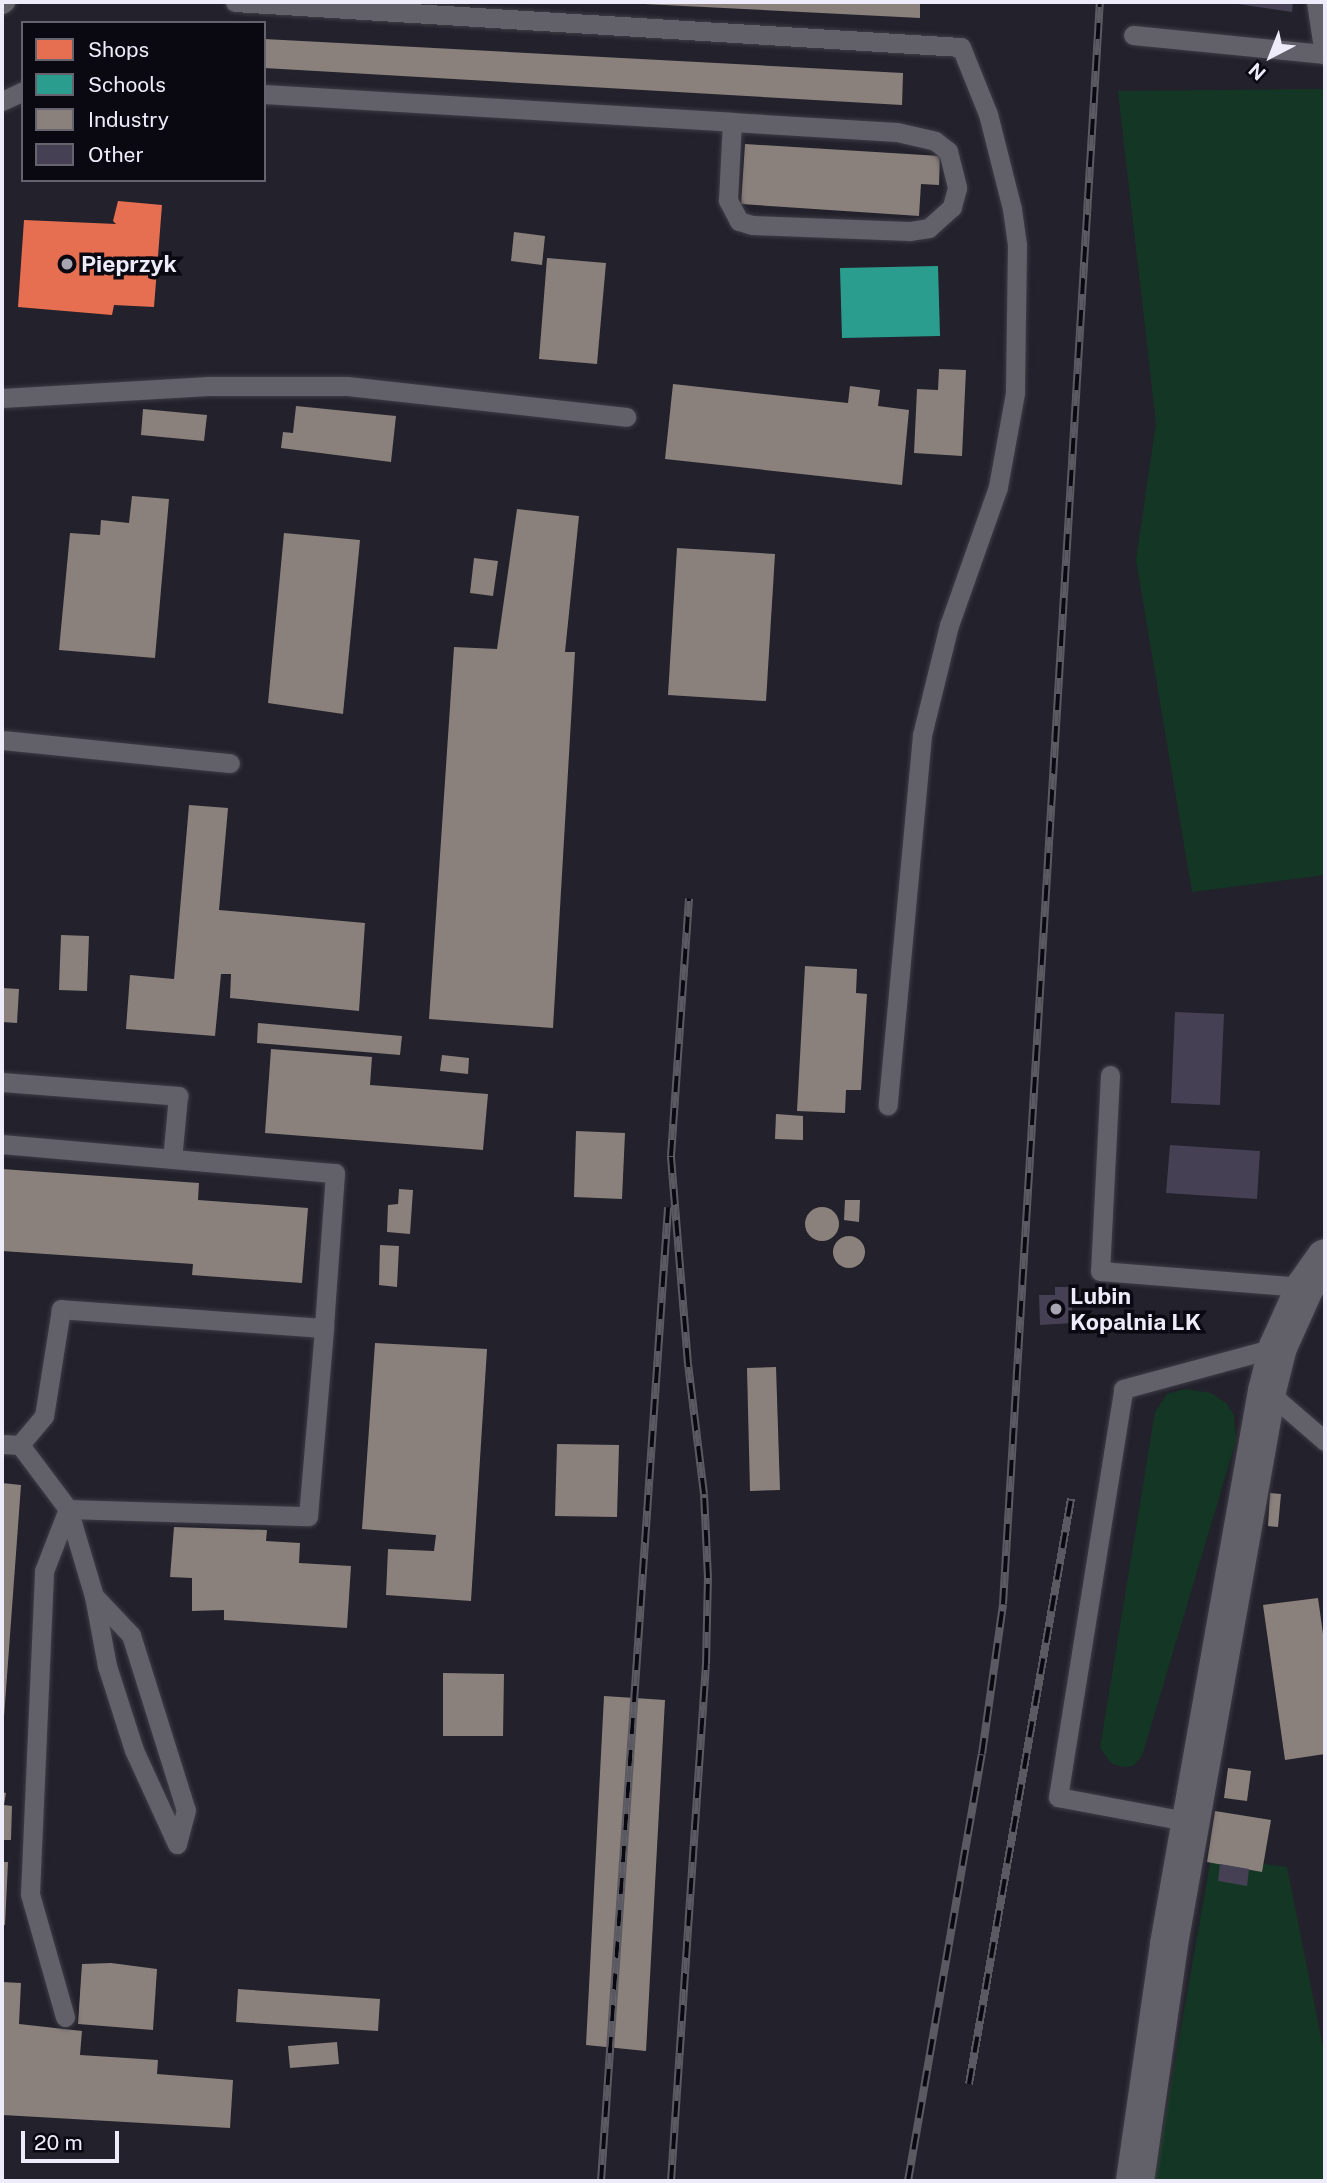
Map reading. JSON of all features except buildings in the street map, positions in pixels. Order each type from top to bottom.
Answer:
[{"type":"street","points":[[1135,2181],[1191,1822],[1267,1391],[1278,1347],[1315,1273]]},
{"type":"lane","points":[[235,2],[961,47],[988,114],[1012,209],[1018,273],[1015,393],[999,487],[949,625],[922,735],[888,1105]]},
{"type":"lane","points":[[1133,35],[1325,54],[1316,2]]},
{"type":"lane","points":[[2,101],[21,92]]},
{"type":"lane","points":[[266,94],[732,122],[897,132],[935,141],[948,151],[954,166],[957,188],[952,207],[929,228],[909,231],[752,225],[739,220],[728,200],[732,122]]},
{"type":"lane","points":[[2,398],[209,386],[347,386],[625,417]]},
{"type":"lane","points":[[2,740],[230,763]]},
{"type":"lane","points":[[1110,1075],[1100,1271],[1315,1273]]},
{"type":"lane","points":[[2,1082],[178,1096],[172,1159]]},
{"type":"lane","points":[[2,1144],[335,1173],[308,1516],[68,1509]]},
{"type":"lane","points":[[94,1596],[131,1635],[186,1810],[177,1843],[134,1750],[107,1666],[94,1596],[68,1509],[11,1444],[44,1416],[61,1309],[324,1328]]},
{"type":"lane","points":[[1191,1822],[1058,1797],[1123,1389],[1278,1347]]},
{"type":"lane","points":[[1267,1391],[1325,1441]]},
{"type":"lane","points":[[65,2017],[30,1894],[44,1571],[68,1509]]},
{"type":"green space","points":[[1325,89],[1325,875],[1192,892],[1136,560],[1156,423],[1118,91]]},
{"type":"green space","points":[[1185,1389],[1211,1393],[1226,1403],[1234,1415],[1236,1441],[1142,1756],[1133,1766],[1124,1767],[1112,1764],[1100,1748],[1155,1412],[1167,1394]]},
{"type":"green space","points":[[1211,1857],[1287,1867],[1325,2057],[1325,2181],[1154,2181]]},
{"type":"railway","points":[[908,2181],[982,1754],[1003,1604],[1100,2]]},
{"type":"railway","points":[[671,2181],[706,1664],[708,1578],[704,1494],[688,1364],[671,1156],[689,899]]},
{"type":"railway","points":[[601,2181],[668,1207]]},
{"type":"railway","points":[[969,2084],[1071,1499]]},
{"type":"place","name":"Pieprzyk","points":[[67,264]]},
{"type":"place","name":"Lubin Kopalnia LK","points":[[1056,1309]]}]
